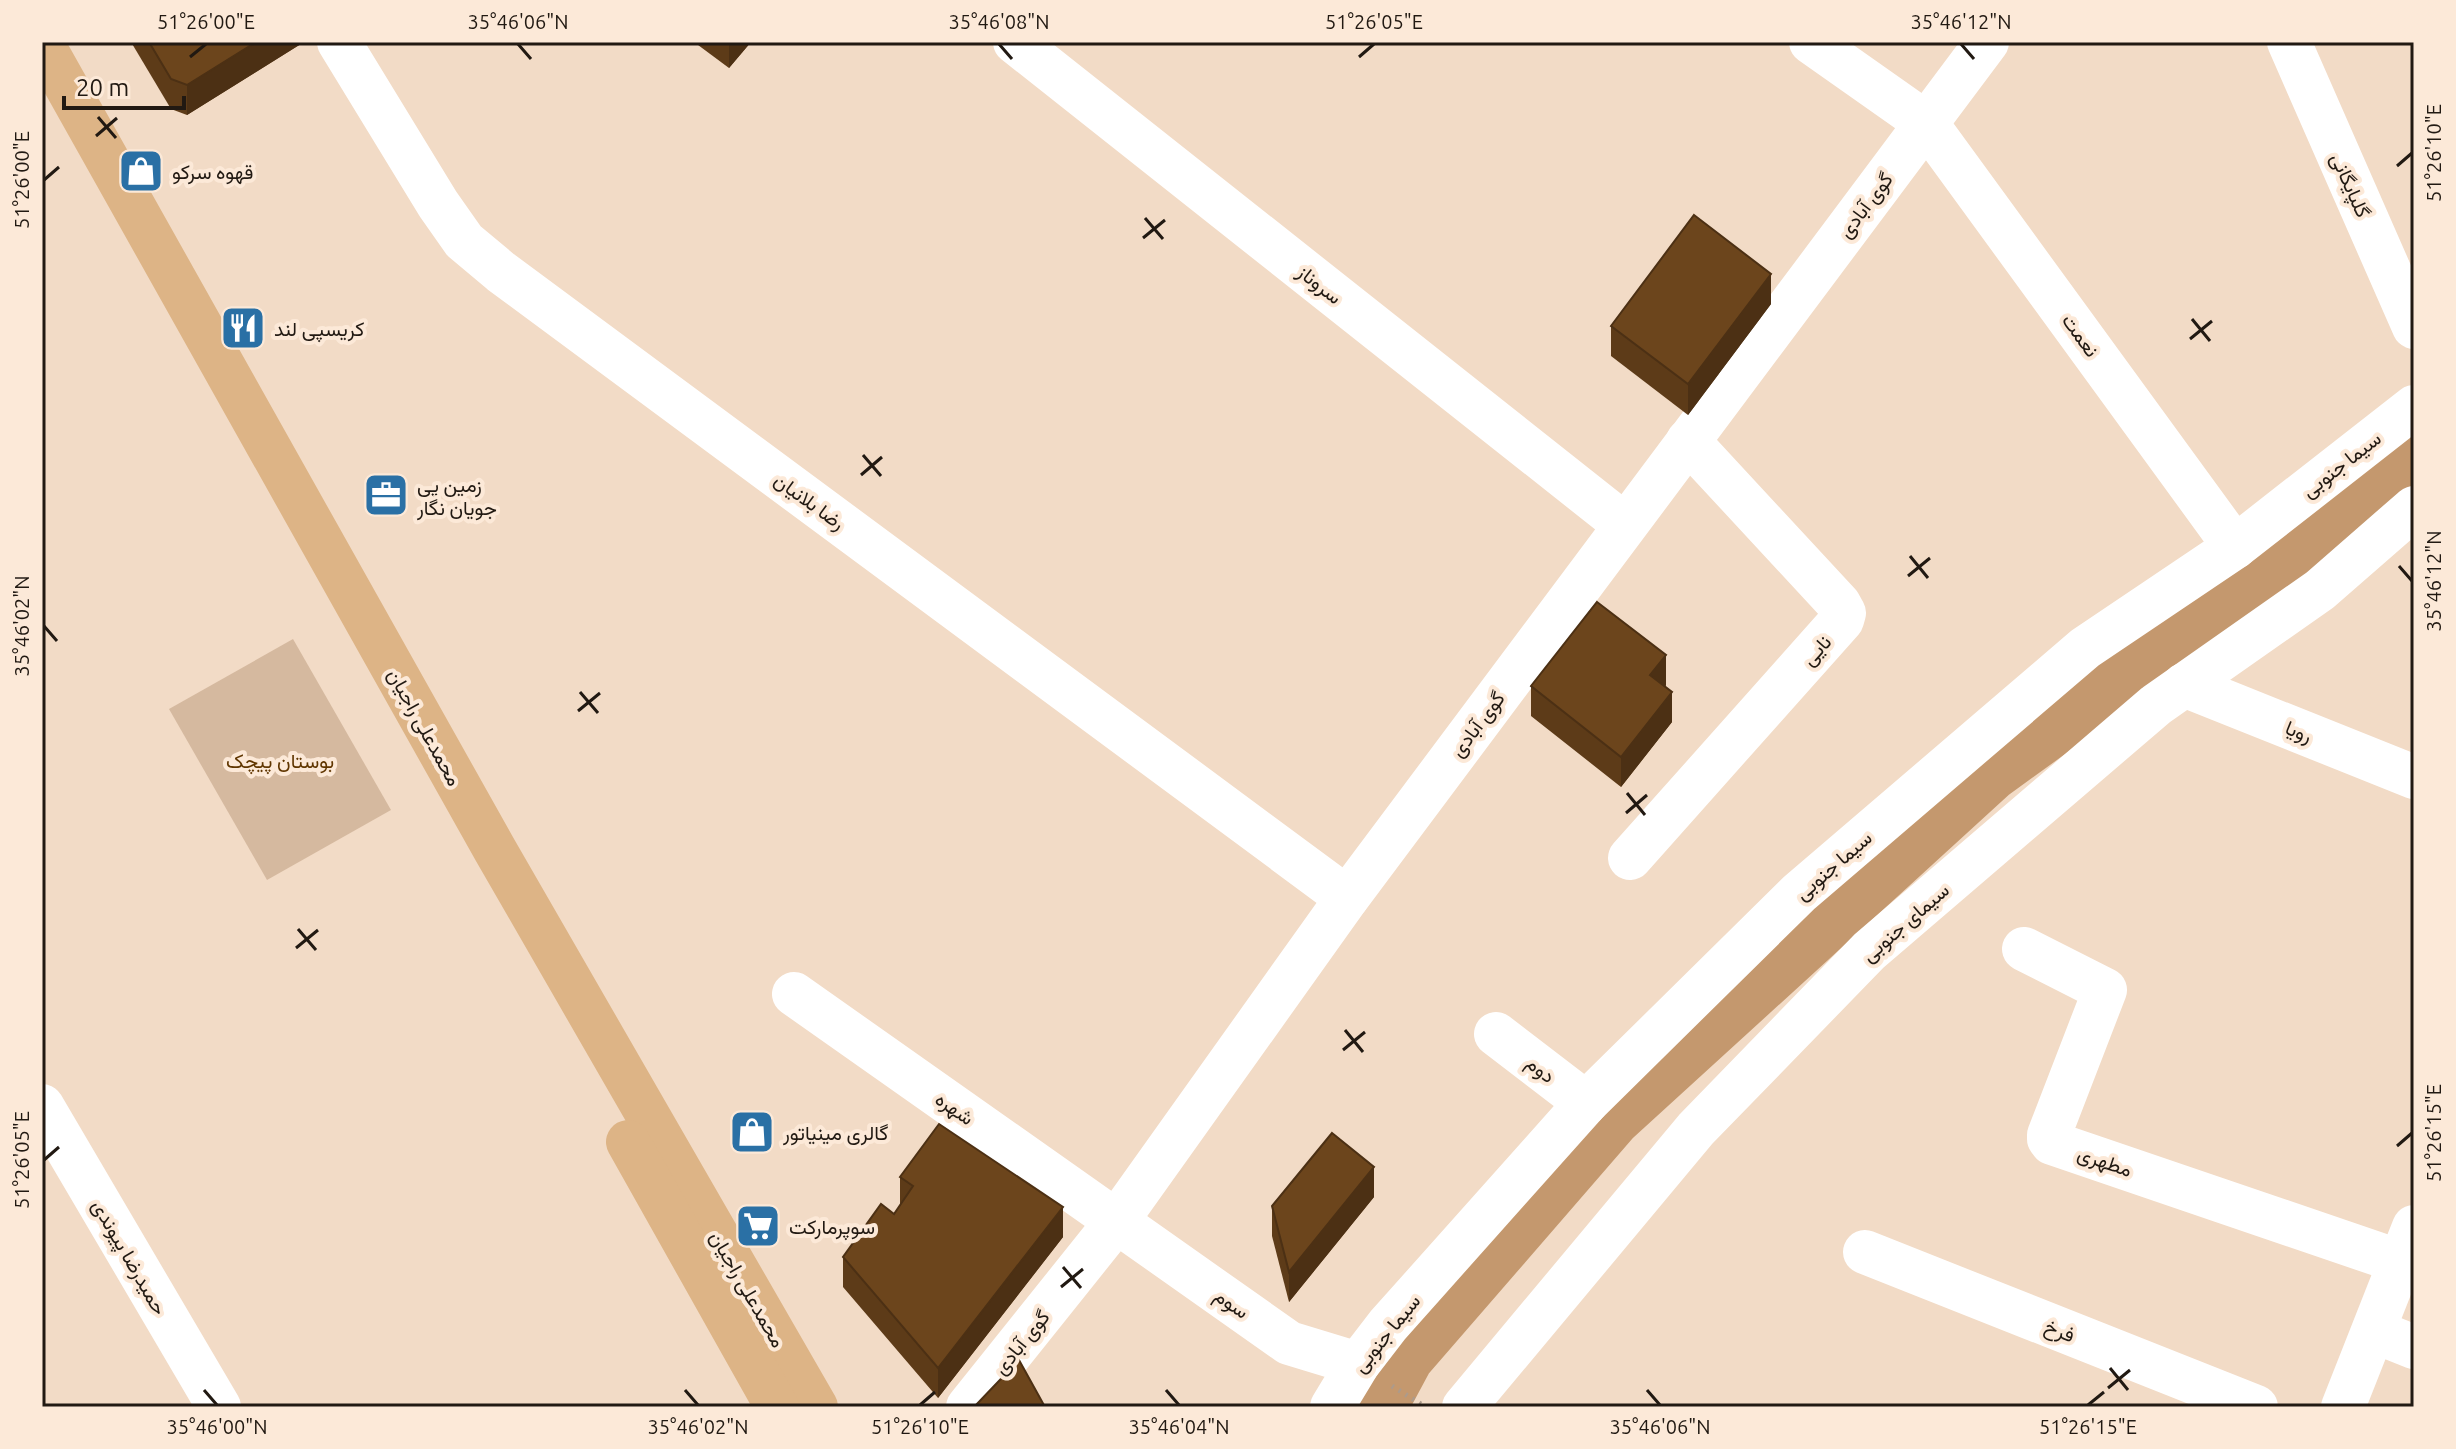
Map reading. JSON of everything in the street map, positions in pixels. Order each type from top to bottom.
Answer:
[{"type":"main road","name":"محمدعلی راجیان","points":[[42,43],[495,850],[816,1407]]},
{"type":"main road","name":"محمدعلی راجیان","points":[[42,102],[777,1407]]},
{"type":"street","name":"رضا بلانیان","points":[[339,42],[464,241],[1347,898]]},
{"type":"street","name":"سروناز","points":[[1015,42],[1625,525]]},
{"type":"street","name":"نعمت","points":[[1811,42],[1926,123],[2235,547]]},
{"type":"street","name":"گوی آبادی","points":[[968,1407],[1116,1222],[1347,898],[1987,42]]},
{"type":"street","name":"گلپایگانی","points":[[2289,42],[2414,327]]},
{"type":"street","name":"سیما جنوبی","points":[[1332,1407],[1358,1364],[1388,1325],[1586,1103],[1799,893],[2085,648],[2235,547],[2414,407]]},
{"type":"street","name":"نایی","points":[[1630,858],[1842,620],[1844,613],[1688,441]]},
{"type":"street","name":"سیمای جنوبی","points":[[1464,1407],[1696,1129],[1869,951],[2156,705],[2320,590],[2414,508]]},
{"type":"street","name":"رویا","points":[[2184,685],[2414,777]]},
{"type":"street","name":"مطهری","points":[[2024,949],[2105,990],[2049,1135],[2052,1143],[2408,1244],[2343,1407]]},
{"type":"street","name":"شهره","points":[[794,994],[1116,1222]]},
{"type":"street","name":"دوم","points":[[1496,1034],[1586,1103]]},
{"type":"street","name":"حمیدرضا پیوندی","points":[[42,1106],[219,1407]]},
{"type":"street","name":"سوم","points":[[1116,1222],[1289,1343],[1358,1364]]},
{"type":"street","name":"فرخ","points":[[1865,1252],[2256,1407]]},
{"type":"street","points":[[2374,1331],[2414,1347]]},
{"type":"green space","name":"بوستان پیچک","points":[[293,639],[391,810],[267,880],[169,709]]},
{"type":"building","points":[[149,42],[256,42],[187,85],[171,79]]},
{"type":"building","points":[[1694,215],[1771,274],[1688,384],[1611,326]]},
{"type":"building","points":[[1597,602],[1666,655],[1650,675],[1672,692],[1621,757],[1531,686]]},
{"type":"building","points":[[939,1124],[1063,1207],[938,1368],[843,1257],[881,1204],[894,1214],[913,1186],[900,1177]]},
{"type":"building","points":[[1332,1133],[1374,1167],[1289,1272],[1272,1206]]},
{"type":"building","points":[[1019,1360],[1045,1407],[974,1407]]},
{"type":"waterway","points":[[1370,1407],[1399,1353],[1607,1113],[1986,767],[2414,456]]},
{"type":"place","name":"قهوه سرکو","points":[[141,171]]},
{"type":"place","name":"کریسپی لند","points":[[243,328]]},
{"type":"place","name":"زمین پی جویان نگار","points":[[386,495]]},
{"type":"place","name":"گالری مینیاتور","points":[[752,1132]]},
{"type":"place","name":"سوپرمارکت","points":[[758,1226]]}]
